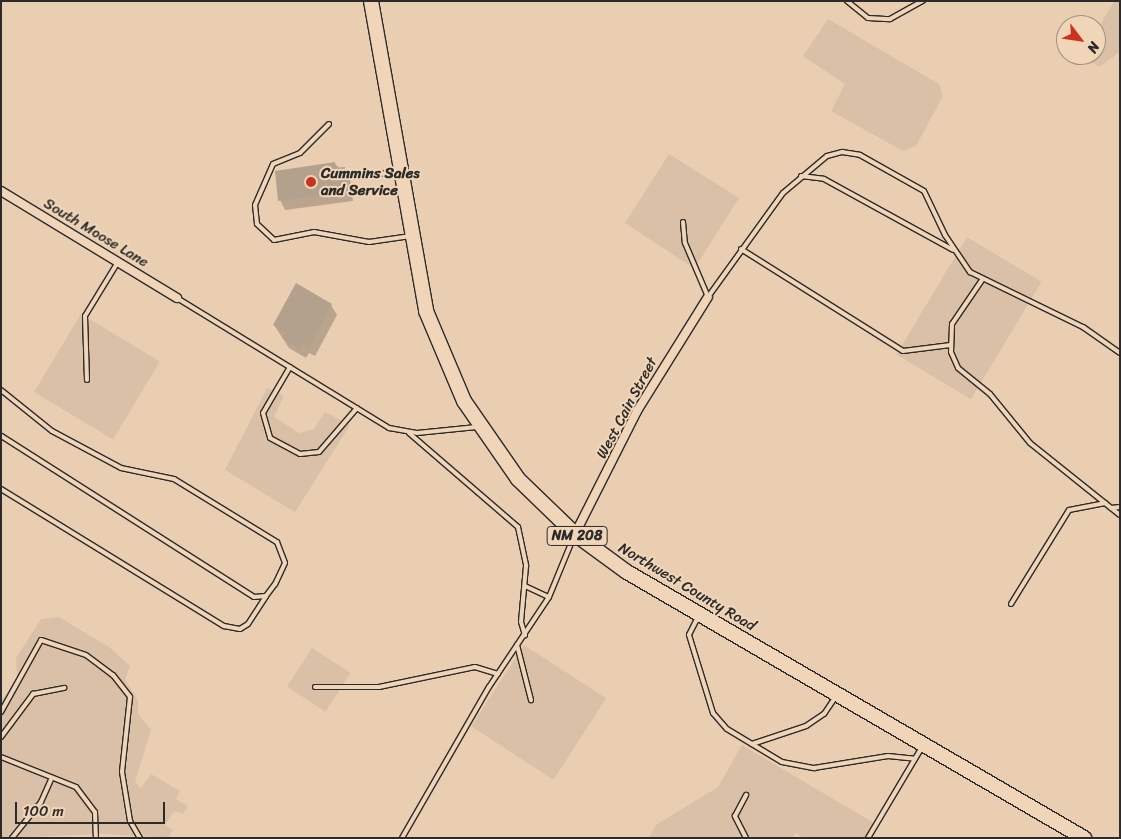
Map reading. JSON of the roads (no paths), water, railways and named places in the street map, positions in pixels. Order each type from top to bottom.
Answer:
[{"type":"highway","name":"Northwest County Road","points":[[371,1],[419,286],[436,338],[479,426],[518,479],[575,534],[627,572],[1084,838]]},
{"type":"street","name":"South Moose Lane","points":[[1,191],[177,298]]},
{"type":"street","name":"West Cain Street","points":[[575,534],[637,411],[708,297]]},
{"type":"lane","points":[[847,1],[868,18],[890,19],[923,1]]},
{"type":"lane","points":[[329,124],[300,153],[273,164],[256,205],[256,224],[274,240],[314,232],[369,242],[410,236]]},
{"type":"lane","points":[[708,297],[742,249],[801,176],[828,156],[842,152],[860,155],[924,191],[954,250],[982,280],[1083,327],[1120,353]]},
{"type":"lane","points":[[361,177],[400,170]]},
{"type":"lane","points":[[801,176],[824,179],[954,250]]},
{"type":"lane","points":[[682,222],[685,243],[708,297]]},
{"type":"lane","points":[[742,249],[903,351],[951,345]]},
{"type":"lane","points":[[87,380],[85,316],[118,262]]},
{"type":"lane","points":[[982,280],[952,324],[951,345],[958,368],[990,394],[1030,443],[1120,515]]},
{"type":"lane","points":[[177,298],[388,428],[409,433],[479,426]]},
{"type":"lane","points":[[290,367],[264,413],[270,438],[300,454],[319,452],[357,408]]},
{"type":"lane","points":[[1,390],[52,431],[121,468],[174,479],[277,542],[285,563],[248,624],[240,629],[224,626],[1,489]]},
{"type":"lane","points":[[409,433],[518,527],[526,566],[521,622],[526,635]]},
{"type":"lane","points":[[1,436],[254,597],[266,596]]},
{"type":"lane","points":[[1011,604],[1069,510],[1105,504]]},
{"type":"lane","points":[[1111,508],[1120,507]]},
{"type":"lane","points":[[402,838],[498,674],[526,635],[549,597],[575,534]]},
{"type":"lane","points":[[525,586],[549,597]]},
{"type":"lane","points":[[699,614],[689,635],[713,713],[727,729],[782,762],[814,768],[888,756],[915,759]]},
{"type":"lane","points":[[1,712],[41,640],[86,655],[114,675],[130,697],[122,772],[130,821],[140,838]]},
{"type":"lane","points":[[518,645],[531,700]]},
{"type":"lane","points":[[315,687],[379,687],[475,667],[498,674]]},
{"type":"lane","points":[[1,737],[33,694],[64,688]]},
{"type":"lane","points":[[752,744],[806,726],[824,714],[837,694]]},
{"type":"lane","points":[[868,838],[924,744]]},
{"type":"lane","points":[[1,757],[51,780],[71,784],[86,796],[95,812],[96,838]]},
{"type":"lane","points":[[12,838],[41,802],[51,780]]},
{"type":"lane","points":[[746,795],[735,816],[746,838]]},
{"type":"place","name":"Cummins Sales and Service","points":[[311,182]]}]
